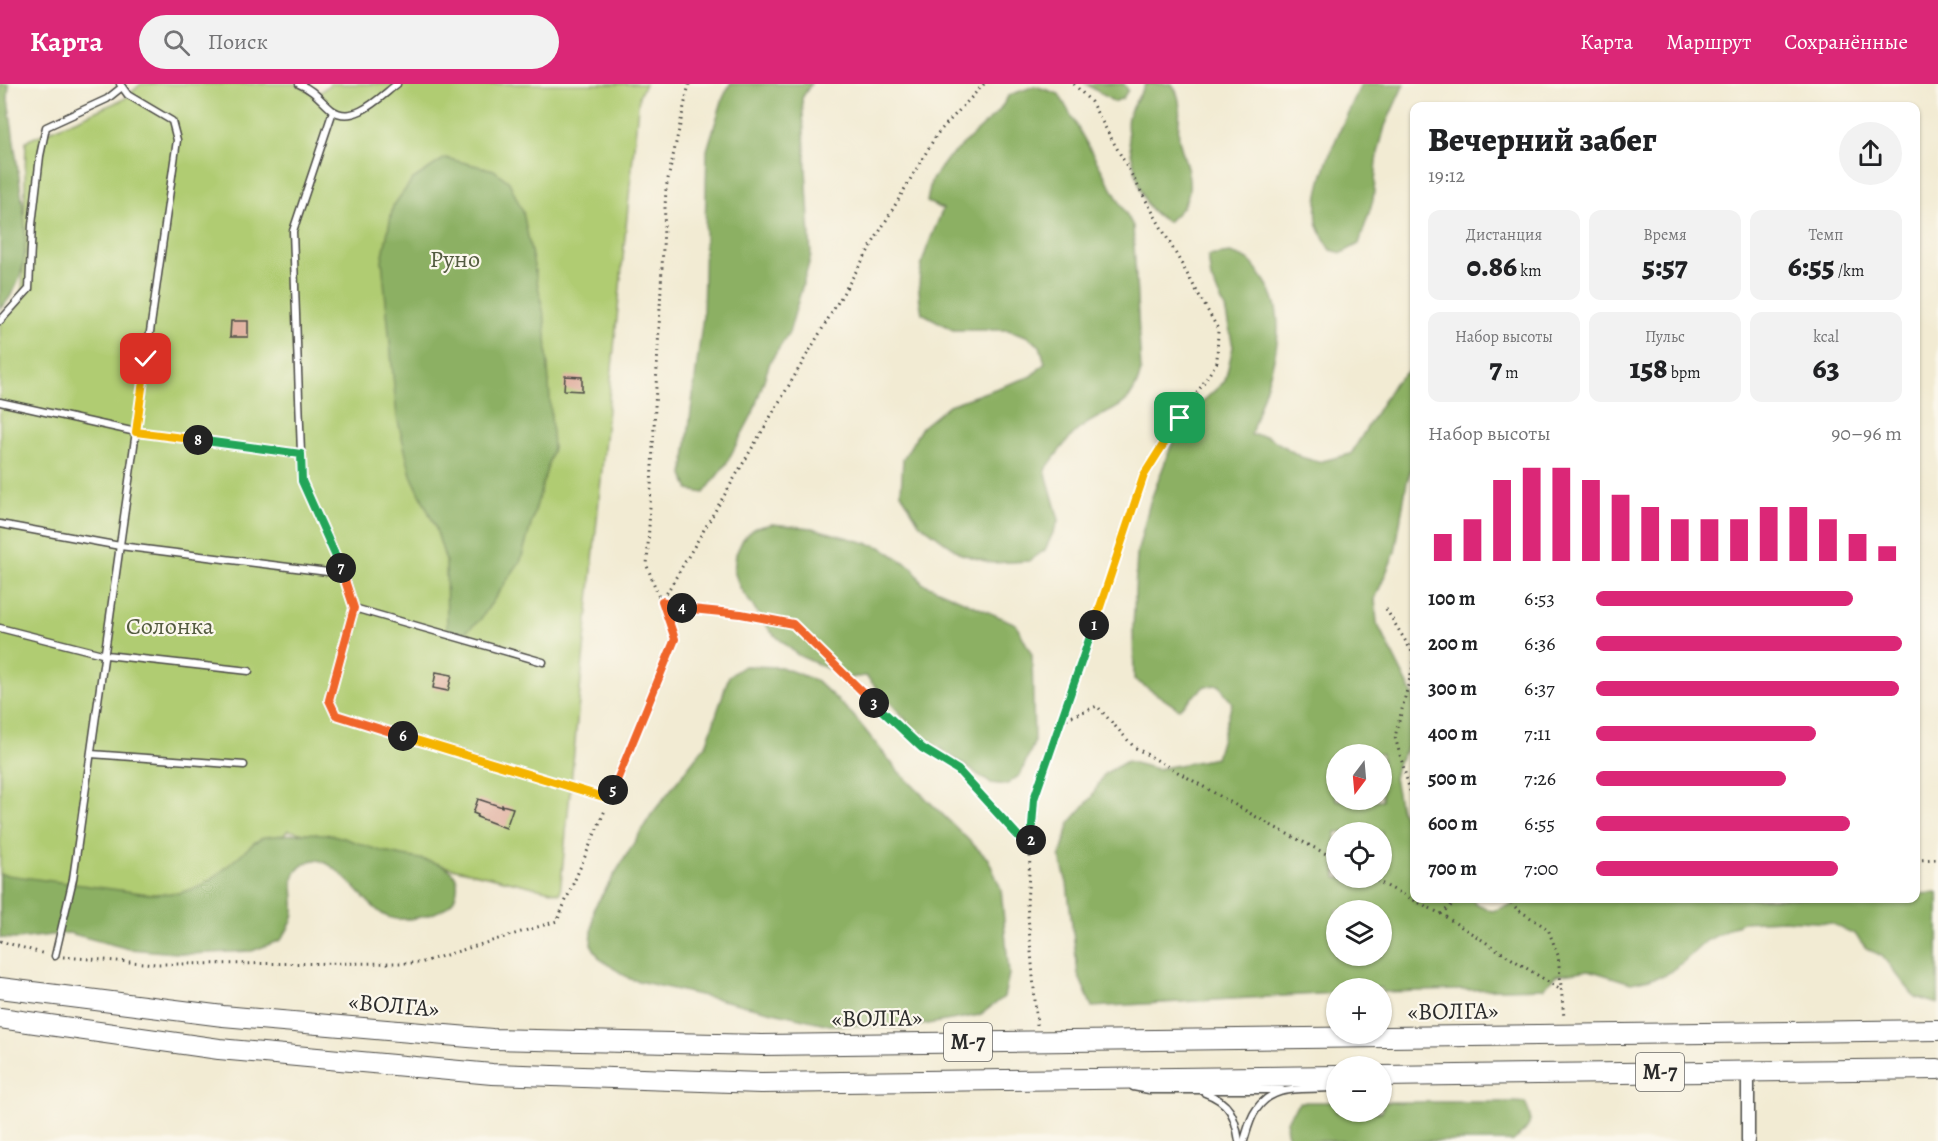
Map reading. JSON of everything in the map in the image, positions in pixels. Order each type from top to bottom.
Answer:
[{"type":"highway","name":"«ВОЛГА»","points":[[0,988],[223,1016],[492,1039],[762,1045],[1938,1030]]},
{"type":"highway","name":"М-7","points":[[0,1018],[219,1049],[492,1074],[761,1083],[1326,1076]]},
{"type":"highway","name":"М-7","points":[[1392,1076],[1938,1069]]},
{"type":"street","points":[[1748,1070],[1748,1141]]},
{"type":"lane","points":[[299,84],[315,93],[333,111],[346,115],[363,110],[397,84]]},
{"type":"lane","points":[[0,321],[29,289],[33,214],[46,128],[107,99],[121,86],[128,95],[172,122],[177,140],[74,879],[55,956]]},
{"type":"lane","points":[[333,111],[293,231],[302,481],[344,574],[354,608],[329,700],[336,715],[610,799]]},
{"type":"lane","points":[[0,402],[136,432],[301,454]]},
{"type":"lane","points":[[0,524],[120,546],[344,574]]},
{"type":"lane","points":[[354,608],[543,662]]},
{"type":"lane","points":[[0,628],[106,655],[249,671]]},
{"type":"lane","points":[[91,754],[244,765]]},
{"type":"lane","points":[[1104,1078],[1116,1084],[1149,1090],[1282,1090],[1326,1088]]},
{"type":"lane","points":[[1244,1141],[1256,1110],[1267,1098],[1282,1090]]},
{"type":"lane","points":[[1199,1091],[1217,1097],[1228,1107],[1236,1124],[1239,1141]]},
{"type":"path","points":[[0,941],[55,956],[157,964],[420,963],[557,921],[675,639],[647,566],[666,188],[689,84]]},
{"type":"path","points":[[662,601],[937,134],[984,84]]},
{"type":"path","points":[[1039,1042],[1027,903],[1034,799],[1144,475],[1217,362],[1218,329],[1091,102],[1074,84]]},
{"type":"path","points":[[662,601],[676,607],[741,614],[793,624],[922,748],[958,770],[1030,849]]},
{"type":"path","points":[[1386,609],[1410,648]]},
{"type":"path","points":[[1410,678],[1395,737],[1410,791]]},
{"type":"path","points":[[1061,722],[1097,705],[1134,747],[1274,827],[1326,854]]},
{"type":"path","points":[[1920,860],[1938,859]]},
{"type":"path","points":[[1390,888],[1410,898]]},
{"type":"path","points":[[1420,903],[1441,914],[1561,990]]},
{"type":"path","points":[[1441,914],[1454,903]]},
{"type":"path","points":[[1512,903],[1517,909],[1548,929],[1558,956],[1566,1035]]},
{"type":"green space","points":[[0,84],[9,84],[8,99],[24,211],[25,246],[19,279],[11,295],[0,309]]},
{"type":"green space","points":[[141,84],[296,84],[317,95],[330,84],[645,84],[639,96],[560,893],[288,830],[208,919],[0,892],[0,322],[22,300],[26,141],[124,99]]},
{"type":"green space","points":[[730,84],[811,84],[802,98],[811,256],[789,333],[770,362],[753,413],[726,464],[704,493],[689,490],[683,475],[703,316],[707,150],[723,98]]},
{"type":"green space","points":[[1086,84],[1124,84],[1128,90],[1123,98],[1114,102]]},
{"type":"green space","points":[[1146,84],[1172,84],[1179,98],[1178,131],[1188,172],[1189,188],[1183,207],[1168,222],[1151,210],[1147,204],[1136,174],[1128,135],[1128,117]]},
{"type":"green space","points":[[1361,84],[1404,84],[1385,126],[1378,153],[1373,200],[1359,244],[1342,253],[1331,250],[1322,236],[1317,221],[1317,205],[1331,151]]},
{"type":"green space","points":[[1035,86],[1059,94],[1133,226],[1141,371],[1131,395],[1124,403],[1078,430],[1045,470],[1059,520],[1045,550],[1029,561],[992,563],[961,554],[919,523],[901,493],[903,459],[922,427],[949,405],[1032,376],[1045,363],[1040,346],[1026,336],[1008,330],[953,330],[922,313],[919,298],[923,260],[943,209],[927,202],[931,181],[948,158],[999,111],[1009,95]]},
{"type":"green space","name":"Руно","points":[[445,158],[494,170],[509,182],[523,212],[545,320],[553,448],[521,560],[480,620],[465,632],[447,631],[446,561],[435,526],[411,475],[397,417],[382,260],[393,206],[413,179]]},
{"type":"green space","points":[[1230,253],[1254,265],[1273,298],[1278,318],[1278,337],[1274,357],[1251,435],[1267,436],[1301,457],[1318,462],[1351,454],[1394,383],[1410,369],[1410,473],[1395,552],[1375,599],[1377,623],[1410,689],[1410,744],[1398,762],[1394,778],[1400,809],[1410,827],[1410,903],[1475,903],[1492,911],[1517,903],[1920,903],[1920,894],[1938,893],[1938,1004],[1915,997],[1882,956],[1866,948],[1855,934],[1830,923],[1783,920],[1742,922],[1706,941],[1664,976],[1631,983],[1589,970],[1556,975],[1544,988],[1392,992],[1392,978],[1326,978],[1326,994],[1092,1007],[1078,974],[1067,883],[1060,857],[1070,822],[1091,798],[1104,774],[1127,761],[1157,769],[1216,758],[1232,703],[1219,685],[1205,686],[1179,709],[1134,679],[1133,628],[1137,554],[1150,502],[1175,436],[1202,402],[1225,381],[1233,347],[1225,308],[1211,279],[1208,256]]},
{"type":"green space","points":[[772,524],[812,528],[881,547],[913,568],[922,583],[1016,624],[1032,655],[1034,743],[1020,775],[1006,785],[990,783],[916,731],[866,676],[848,678],[798,655],[771,632],[740,588],[734,571],[736,554],[743,539],[755,528]]},
{"type":"green space","points":[[744,666],[781,667],[817,681],[853,715],[898,771],[988,859],[1001,889],[1009,974],[1004,997],[980,1015],[904,1028],[830,1025],[630,979],[600,959],[591,944],[594,908],[651,815],[707,743],[729,676]]},
{"type":"green space","points":[[305,833],[333,835],[445,867],[453,873],[457,880],[454,899],[447,907],[428,915],[410,919],[390,918],[376,909],[338,871],[319,860],[310,861],[302,866],[294,876],[294,915],[281,940],[252,951],[188,954],[129,949],[69,933],[17,939],[0,938],[0,874],[149,894],[179,893],[199,887],[216,876],[264,837]]},
{"type":"green space","points":[[1300,1102],[1326,1102],[1326,1122],[1392,1122],[1392,1102],[1515,1102],[1525,1103],[1530,1120],[1523,1133],[1513,1141],[1292,1141],[1286,1125],[1289,1116]]},
{"type":"building","points":[[231,321],[248,321],[248,337],[230,337]]},
{"type":"building","points":[[565,376],[582,377],[582,391],[564,390]]},
{"type":"building","points":[[436,672],[452,675],[448,691],[433,688]]},
{"type":"building","points":[[478,799],[513,808],[506,828],[477,817],[478,815],[473,813]]},
{"type":"route","points":[[146,359],[136,432],[301,454],[302,481],[344,574],[354,608],[329,700],[336,715],[610,799],[675,639],[662,601],[676,607],[741,614],[793,624],[922,748],[958,770],[1030,849],[1034,799],[1144,475],[1180,418]]},
{"type":"park label","name":"Солонка","points":[[170,626]]}]
